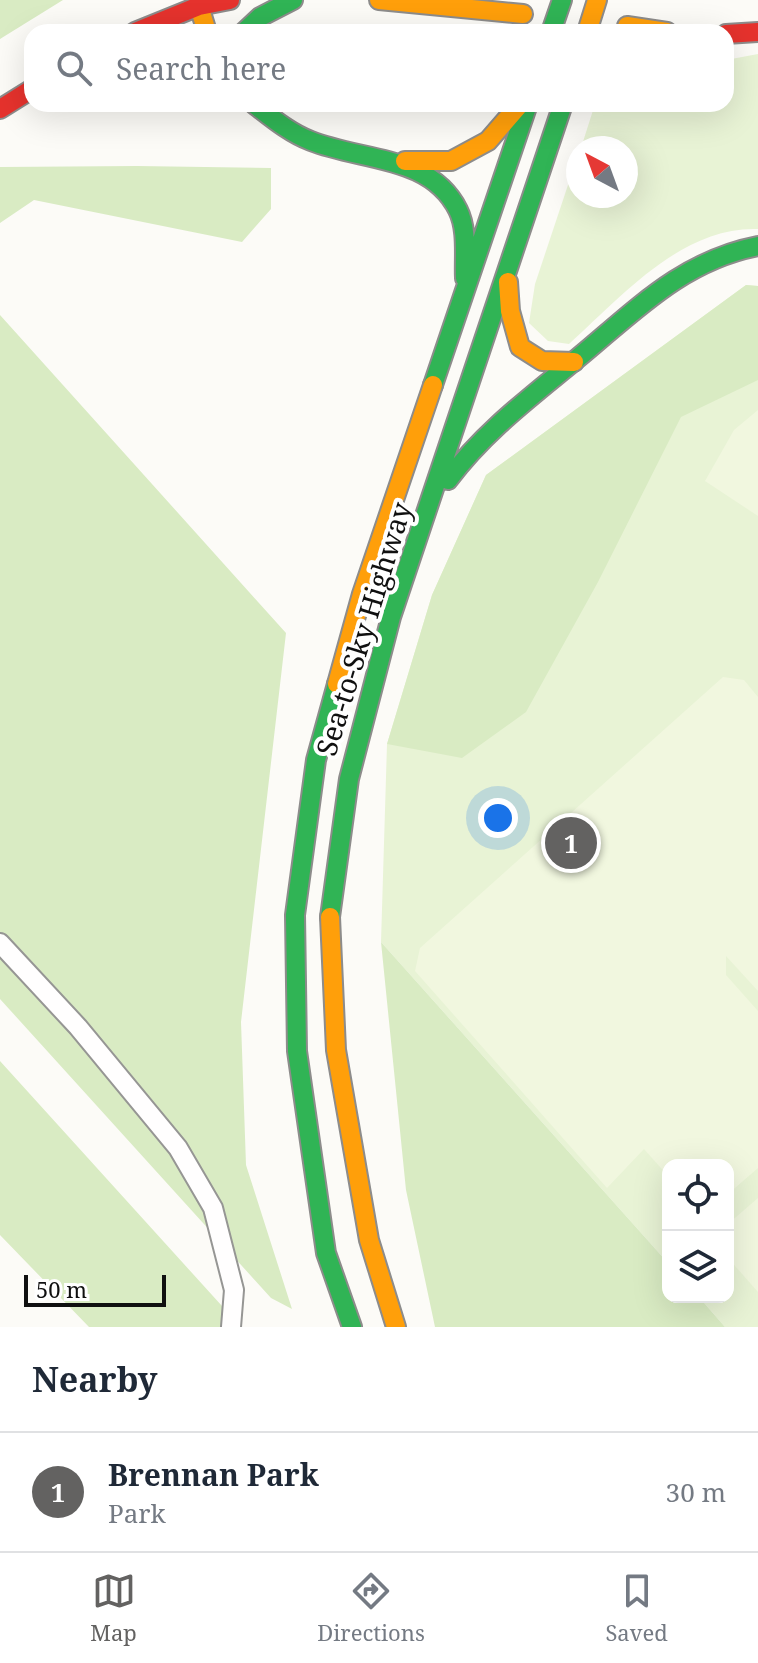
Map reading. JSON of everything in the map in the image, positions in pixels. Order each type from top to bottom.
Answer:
[{"type":"main road","points":[[155,24],[199,6],[230,0]]},
{"type":"main road","points":[[253,24],[293,0]]},
{"type":"main road","points":[[379,0],[523,14]]},
{"type":"main road","points":[[554,24],[562,0]]},
{"type":"main road","points":[[590,24],[597,0]]},
{"type":"main road","points":[[199,6],[205,24]]},
{"type":"main road","points":[[734,34],[758,32]]},
{"type":"main road","points":[[0,109],[24,94]]},
{"type":"main road","points":[[264,112],[313,142],[432,176],[458,211],[466,290]]},
{"type":"main road","points":[[388,161],[451,161],[488,141],[513,112]]},
{"type":"main road","name":"Sea-to-Sky Highway","points":[[352,1327],[326,1253],[297,1051],[295,915],[316,760],[362,594],[525,112]]},
{"type":"main road","name":"Sea-to-Sky Highway","points":[[396,1327],[369,1240],[339,1064],[329,924],[349,779],[391,617],[560,112]]},
{"type":"main road","points":[[430,507],[469,450],[515,406],[574,362],[645,300],[706,260],[758,246]]},
{"type":"main road","points":[[507,272],[510,311],[520,347],[542,361],[574,362]]},
{"type":"street","points":[[0,943],[78,1027],[178,1148],[213,1208],[234,1290],[231,1327]]},
{"type":"green space","points":[[0,0],[63,0],[24,24],[0,39]]},
{"type":"green space","points":[[758,54],[758,229],[730,231],[704,239],[679,252],[632,286],[569,344],[548,341],[529,323],[535,284],[566,191],[566,208],[638,208],[638,136],[585,136],[592,112],[734,112],[734,58]]},
{"type":"green space","points":[[0,167],[271,168],[271,209],[242,242],[34,200],[0,223]]},
{"type":"green space","points":[[746,285],[758,286],[758,1327],[725,1327],[704,1303],[734,1303],[734,1159],[662,1159],[662,1256],[381,942],[387,744],[432,595],[486,475]]},
{"type":"green space","points":[[746,285],[758,286],[758,380],[681,417],[598,582],[526,712],[462,758],[387,744],[432,595],[486,475]]},
{"type":"green space","points":[[0,315],[286,633],[241,1022],[246,1165],[292,1309],[271,1298],[0,999]]},
{"type":"green space","points":[[758,410],[758,516],[705,481],[734,430]]},
{"type":"green space","points":[[723,677],[744,680],[758,697],[758,991],[726,956],[726,975],[758,1011],[758,1168],[734,1189],[734,1159],[662,1159],[662,1169],[644,1149],[607,1188],[415,971],[420,948]]},
{"type":"green space","points":[[381,942],[662,1256],[662,1303],[704,1303],[725,1327],[435,1327],[406,1190]]},
{"type":"green space","points":[[0,1061],[241,1327],[89,1327],[0,1235]]},
{"type":"green space","points":[[758,1198],[758,1292],[734,1265],[734,1219]]},
{"type":"traffic: fast","points":[[253,24],[293,0]]},
{"type":"traffic: fast","points":[[554,24],[562,0]]},
{"type":"traffic: fast","points":[[265,112],[311,141],[393,162],[431,179],[446,192],[461,218],[465,278]]},
{"type":"traffic: fast","points":[[433,385],[525,112]]},
{"type":"traffic: fast","points":[[330,917],[349,779],[391,617],[560,112]]},
{"type":"traffic: fast","points":[[448,480],[507,417],[658,292],[704,264],[758,246]]},
{"type":"traffic: fast","points":[[337,684],[316,760],[295,915],[297,1051],[326,1253],[352,1327]]},
{"type":"traffic: slow","points":[[379,0],[523,14]]},
{"type":"traffic: slow","points":[[590,24],[597,0]]},
{"type":"traffic: slow","points":[[199,6],[205,24]]},
{"type":"traffic: slow","points":[[405,161],[451,161],[488,141],[513,112]]},
{"type":"traffic: slow","points":[[508,282],[510,311],[520,347],[542,361],[574,362]]},
{"type":"traffic: slow","points":[[337,684],[362,594],[433,385]]},
{"type":"traffic: slow","points":[[330,917],[336,1050],[369,1240],[396,1327]]},
{"type":"traffic: jam","points":[[155,24],[199,6],[230,0]]},
{"type":"traffic: jam","points":[[734,34],[758,32]]},
{"type":"traffic: jam","points":[[0,109],[24,94]]},
{"type":"place","name":"Brennan Park","points":[[571,843]]}]
